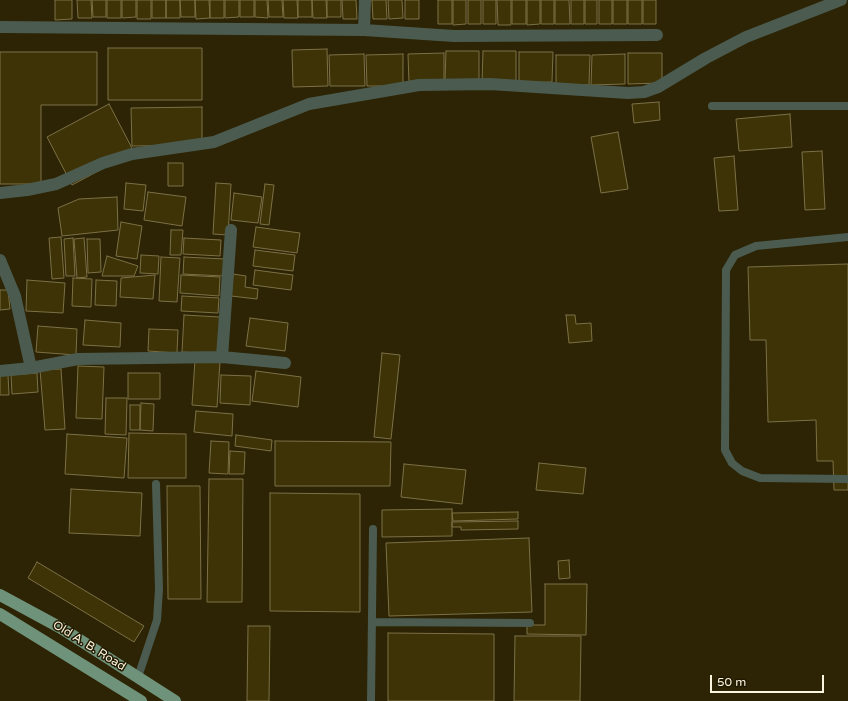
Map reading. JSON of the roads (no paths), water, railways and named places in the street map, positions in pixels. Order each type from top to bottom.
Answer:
[{"type":"main road","name":"Old A. B. Road","points":[[0,595],[61,628],[176,701]]},
{"type":"main road","name":"Old A. B. Road","points":[[0,614],[141,701]]},
{"type":"street","points":[[364,30],[365,0]]},
{"type":"street","points":[[0,193],[28,190],[56,184],[103,163],[132,154],[214,142],[309,104],[419,85],[490,84],[628,93],[644,92],[658,87],[706,58],[746,37],[841,0]]},
{"type":"street","points":[[0,27],[364,30],[454,36],[657,35]]},
{"type":"street","points":[[222,357],[231,230]]},
{"type":"street","points":[[0,260],[15,296],[32,368]]},
{"type":"street","points":[[0,371],[32,368],[78,359],[222,357],[285,363]]},
{"type":"lane","points":[[712,106],[848,106]]},
{"type":"lane","points":[[848,237],[756,246],[735,255],[726,270],[725,450],[732,463],[742,471],[760,478],[848,479]]},
{"type":"lane","points":[[138,677],[157,620],[158,589],[156,484]]},
{"type":"lane","points":[[371,701],[373,529]]},
{"type":"lane","points":[[373,622],[530,623]]}]
